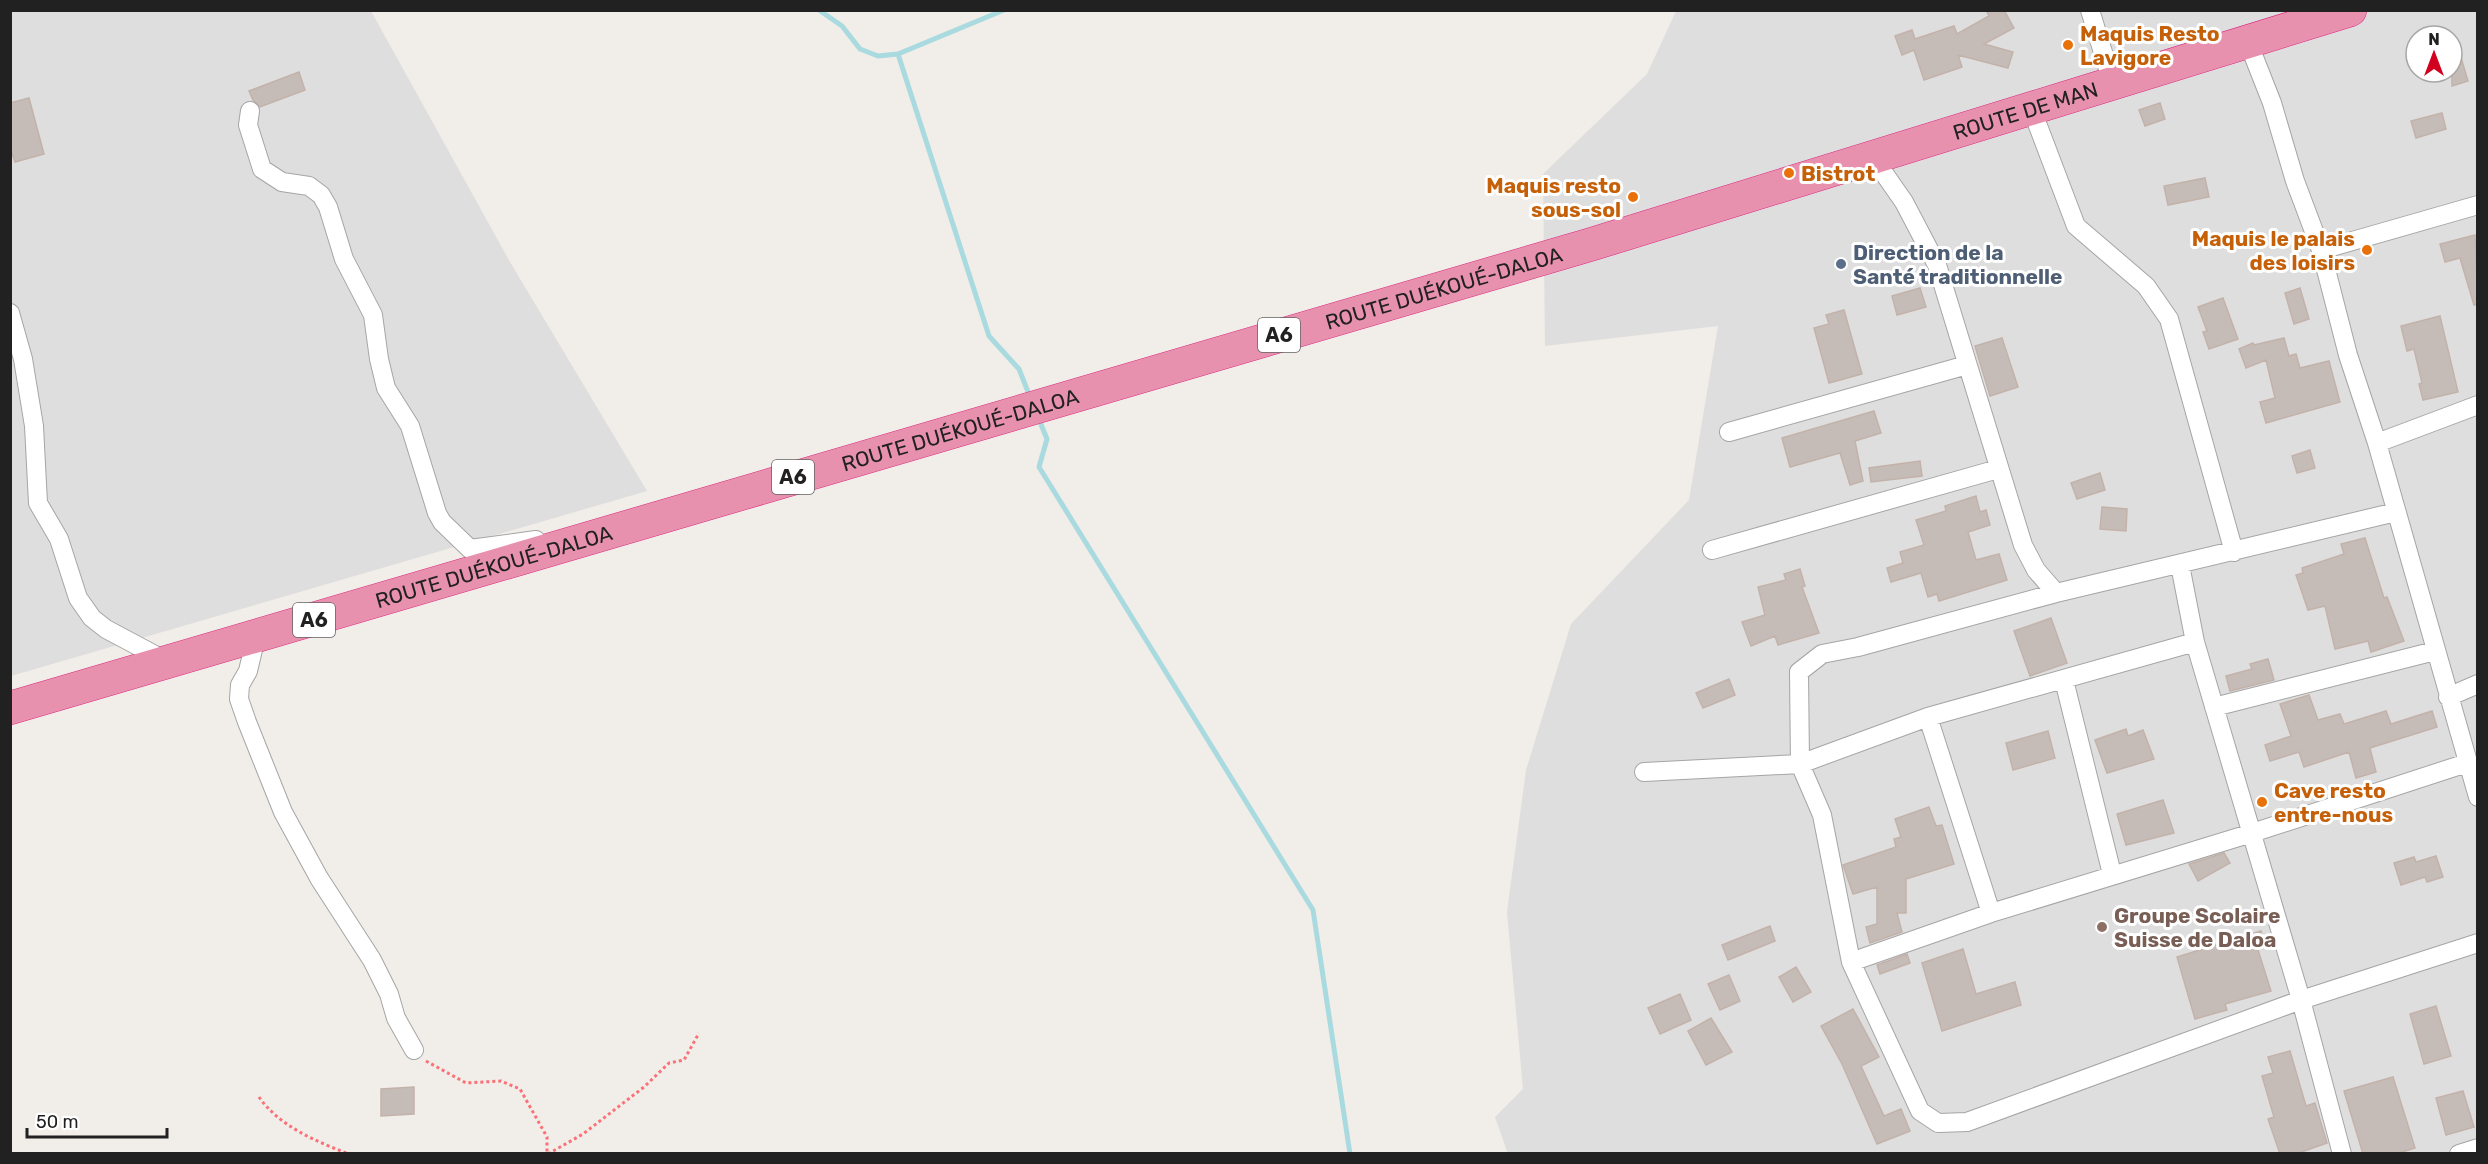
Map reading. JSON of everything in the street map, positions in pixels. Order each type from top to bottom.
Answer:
[{"type":"highway","name":"ROUTE DE MAN","points":[[1874,159],[2350,10]]},
{"type":"highway","name":"ROUTE DUÉKOUÉ-DALOA","points":[[10,708],[170,663],[1874,159]]},
{"type":"street","points":[[2090,10],[2113,85]]},
{"type":"street","points":[[2247,42],[2272,103],[2295,181],[2321,250],[2348,355],[2377,443],[2478,797]]},
{"type":"street","points":[[2032,110],[2076,226],[2146,286],[2169,319],[2234,552]]},
{"type":"street","points":[[250,111],[248,125],[262,170],[276,179],[302,183],[315,189],[328,207],[344,259],[373,315],[376,347],[386,388],[410,426],[442,522],[470,549],[617,529]]},
{"type":"street","points":[[1874,159],[1904,202],[1937,265],[2023,545],[2036,570],[2056,593]]},
{"type":"street","points":[[2321,250],[2478,205]]},
{"type":"street","points":[[10,313],[23,359],[34,426],[38,503],[60,539],[78,598],[92,618],[106,629],[170,663]]},
{"type":"street","points":[[1729,432],[1967,365]]},
{"type":"street","points":[[2377,443],[2478,405]]},
{"type":"street","points":[[1712,550],[1998,469]]},
{"type":"street","points":[[2396,512],[2056,593],[1858,647],[1822,654],[1799,672],[1800,764],[1822,815],[1851,962],[1920,1111],[1938,1123],[1967,1122],[2301,1000],[2478,943]]},
{"type":"street","points":[[2180,565],[2195,642],[2301,1000],[2342,1154]]},
{"type":"street","points":[[256,637],[248,671],[240,685],[239,699],[247,722],[284,812],[319,878],[372,960],[389,994],[396,1018],[414,1050]]},
{"type":"street","points":[[1644,772],[1800,764],[1928,717],[2195,642]]},
{"type":"street","points":[[2214,707],[2435,651]]},
{"type":"street","points":[[2064,680],[2112,874]]},
{"type":"street","points":[[2448,697],[2478,684]]},
{"type":"street","points":[[1928,717],[1991,913]]},
{"type":"street","points":[[1851,962],[1991,913],[2112,874],[2252,833],[2467,763]]},
{"type":"street","points":[[2459,1154],[2478,1148]]},
{"type":"path","points":[[525,1154],[547,1154],[583,1134],[644,1087],[669,1063],[684,1060],[699,1033]]},
{"type":"path","points":[[414,1050],[429,1063],[466,1083],[501,1081],[519,1089],[547,1137],[547,1154]]},
{"type":"path","points":[[259,1096],[267,1109],[283,1121],[328,1146],[349,1154]]},
{"type":"shaded area","points":[[11,11],[371,11],[510,262],[647,491],[11,676]]},
{"type":"shaded area","points":[[1676,11],[2477,11],[2477,1153],[1508,1154],[1495,1117],[1523,1089],[1507,912],[1526,770],[1571,624],[1689,500],[1718,326],[1545,346],[1543,174],[1647,74]]},
{"type":"building","points":[[1986,10],[2004,10],[2014,28],[1984,44],[2013,52],[2008,68],[1958,55],[1962,67],[1924,80],[1914,50],[1902,55],[1895,36],[1912,30],[1915,39],[1954,26],[1957,34],[1989,16]]},
{"type":"building","points":[[2464,68],[2468,81],[2464,82]]},
{"type":"building","points":[[299,72],[305,90],[260,107],[253,100],[249,91]]},
{"type":"building","points":[[29,98],[44,154],[15,162],[10,148],[10,103]]},
{"type":"building","points":[[2160,103],[2165,119],[2145,126],[2139,110]]},
{"type":"building","points":[[2442,113],[2446,129],[2416,138],[2411,121]]},
{"type":"building","points":[[2205,178],[2209,197],[2168,205],[2164,186]]},
{"type":"building","points":[[2475,235],[2478,304],[2474,305],[2460,258],[2445,262],[2440,244]]},
{"type":"building","points":[[1920,288],[1926,307],[1897,315],[1892,296]]},
{"type":"building","points":[[2300,288],[2309,319],[2294,324],[2285,293]]},
{"type":"building","points":[[2223,298],[2238,339],[2209,349],[2203,332],[2207,331],[2198,307]]},
{"type":"building","points":[[1844,310],[1862,374],[1829,383],[1814,328],[1829,324],[1826,315]]},
{"type":"building","points":[[2440,316],[2458,392],[2423,400],[2419,384],[2422,383],[2414,349],[2407,351],[2401,326]]},
{"type":"building","points":[[2002,338],[2018,387],[1990,396],[1975,346]]},
{"type":"building","points":[[2284,338],[2289,356],[2296,354],[2300,368],[2329,361],[2340,402],[2266,423],[2260,402],[2275,398],[2266,360],[2246,368],[2239,349],[2253,343],[2254,345]]},
{"type":"building","points":[[1874,411],[1881,433],[1855,441],[1863,481],[1850,485],[1840,453],[1790,467],[1782,438]]},
{"type":"building","points":[[2310,450],[2315,468],[2297,473],[2292,456]]},
{"type":"building","points":[[1920,461],[1922,476],[1871,482],[1869,468]]},
{"type":"building","points":[[2100,473],[2105,490],[2077,499],[2071,483]]},
{"type":"building","points":[[1976,496],[1980,512],[1986,510],[1990,525],[1968,532],[1976,560],[1999,554],[2007,580],[1939,601],[1937,594],[1928,597],[1921,573],[1891,582],[1887,568],[1903,563],[1900,552],[1924,545],[1916,520],[1946,511],[1945,506]]},
{"type":"building","points":[[2102,507],[2127,509],[2126,531],[2100,529]]},
{"type":"building","points":[[2365,538],[2384,598],[2387,597],[2404,641],[2371,652],[2368,641],[2335,649],[2325,606],[2308,610],[2296,575],[2303,573],[2302,568],[2344,554],[2341,544]]},
{"type":"building","points":[[1800,569],[1805,586],[1802,587],[1819,633],[1778,645],[1775,636],[1751,646],[1742,622],[1765,615],[1758,587],[1786,580],[1784,574]]},
{"type":"building","points":[[2051,618],[2067,663],[2030,676],[2014,631]]},
{"type":"building","points":[[2268,659],[2274,680],[2230,691],[2226,676],[2252,669],[2250,664]]},
{"type":"building","points":[[1729,679],[1735,695],[1703,708],[1696,693]]},
{"type":"building","points":[[2309,695],[2318,720],[2340,714],[2344,724],[2386,711],[2391,724],[2432,711],[2437,727],[2370,748],[2376,772],[2356,778],[2349,752],[2304,767],[2299,752],[2270,761],[2265,745],[2291,736],[2280,704]]},
{"type":"building","points":[[2126,729],[2128,736],[2143,730],[2154,759],[2107,773],[2095,740]]},
{"type":"building","points":[[2048,731],[2055,758],[2013,770],[2006,743]]},
{"type":"building","points":[[2163,800],[2174,833],[2126,845],[2117,814]]},
{"type":"building","points":[[1929,807],[1936,826],[1942,825],[1954,864],[1906,879],[1906,913],[1897,913],[1902,932],[1870,943],[1866,927],[1877,924],[1877,887],[1853,894],[1843,865],[1896,847],[1894,839],[1901,837],[1895,819]]},
{"type":"building","points":[[2224,853],[2230,863],[2198,881],[2189,864]]},
{"type":"building","points":[[2436,856],[2443,877],[2427,882],[2425,877],[2401,885],[2394,863],[2414,857],[2416,862]]},
{"type":"building","points":[[1770,926],[1775,941],[1728,960],[1722,945]]},
{"type":"building","points":[[2261,931],[2266,947],[2258,950],[2271,991],[2225,1004],[2227,1010],[2195,1019],[2177,957]]},
{"type":"building","points":[[1963,949],[1976,994],[2015,982],[2021,1005],[1942,1031],[1922,963]]},
{"type":"building","points":[[1907,954],[1910,963],[1880,974],[1877,965]]},
{"type":"building","points":[[1796,967],[1811,992],[1793,1002],[1779,977]]},
{"type":"building","points":[[1729,975],[1740,1001],[1720,1010],[1708,984]]},
{"type":"building","points":[[1680,994],[1691,1020],[1660,1034],[1648,1008]]},
{"type":"building","points":[[2436,1006],[2451,1056],[2424,1064],[2410,1014]]},
{"type":"building","points":[[1853,1009],[1879,1057],[1861,1066],[1884,1116],[1901,1109],[1910,1131],[1877,1144],[1842,1064],[1821,1026]]},
{"type":"building","points":[[1711,1018],[1732,1052],[1706,1065],[1688,1031]]},
{"type":"building","points":[[2290,1051],[2306,1106],[2315,1103],[2327,1143],[2296,1154],[2280,1154],[2268,1119],[2274,1117],[2262,1076],[2273,1073],[2268,1057]]},
{"type":"building","points":[[2393,1077],[2415,1148],[2396,1154],[2363,1154],[2344,1091]]},
{"type":"building","points":[[414,1087],[414,1114],[381,1116],[381,1089]]},
{"type":"building","points":[[2463,1091],[2474,1127],[2446,1135],[2436,1098]]},
{"type":"waterway","points":[[819,10],[842,26],[860,49],[878,56],[898,54],[1004,10]]},
{"type":"waterway","points":[[898,54],[989,336],[1019,369],[1030,397]]},
{"type":"waterway","points":[[1038,417],[1047,439],[1039,467],[1313,910],[1350,1154]]},
{"type":"place","name":"Maquis Resto Lavigore","points":[[2068,45]]},
{"type":"place","name":"Bistrot","points":[[1789,173]]},
{"type":"place","name":"Maquis resto sous-sol","points":[[1633,197]]},
{"type":"place","name":"Maquis le palais des loisirs","points":[[2367,250]]},
{"type":"place","name":"Direction de la Santé traditionnelle","points":[[1841,264]]},
{"type":"place","name":"Cave resto entre-nous","points":[[2262,802]]},
{"type":"place","name":"Groupe Scolaire Suisse de Daloa","points":[[2102,927]]}]
